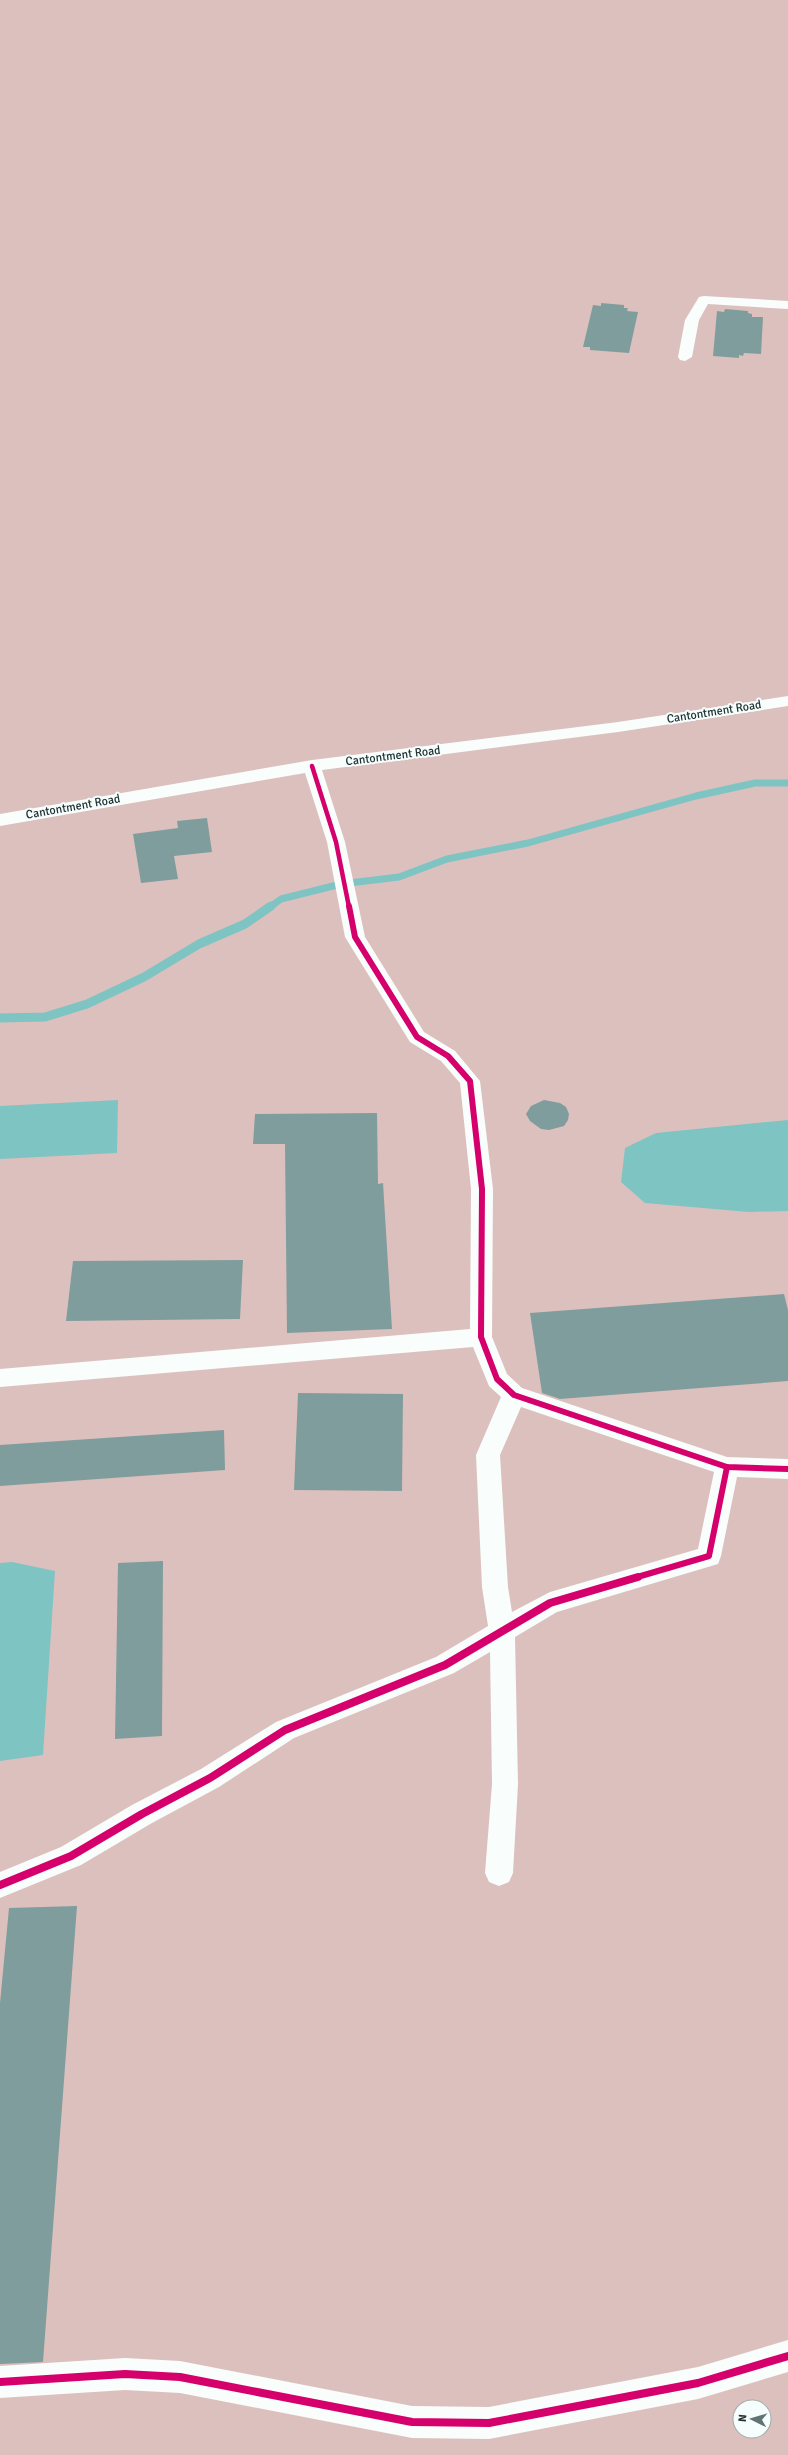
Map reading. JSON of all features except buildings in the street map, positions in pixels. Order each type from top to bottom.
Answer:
[{"type":"street","points":[[685,357],[692,320],[704,300],[788,305]]},
{"type":"street","name":"Cantontment Road","points":[[0,820],[312,766],[618,727],[788,701]]},
{"type":"street","points":[[312,766],[336,842],[355,937],[417,1037],[448,1056],[470,1081],[482,1189],[481,1337],[497,1379],[514,1396],[727,1467],[788,1469]]},
{"type":"street","points":[[0,1378],[481,1337]]},
{"type":"street","points":[[499,1873],[505,1784],[502,1632],[495,1587],[488,1455],[514,1396]]},
{"type":"street","points":[[0,1884],[71,1856],[142,1814],[210,1778],[285,1730],[445,1665],[550,1603],[710,1556],[727,1467]]},
{"type":"street","points":[[0,2382],[125,2374],[180,2378],[412,2422],[489,2423],[698,2382],[788,2356]]},
{"type":"shaded area","points":[[0,0],[788,0],[788,2455],[0,2455]]},
{"type":"water","points":[[118,1100],[117,1153],[0,1159],[0,1106]]},
{"type":"water","points":[[788,1120],[788,1211],[749,1212],[645,1203],[621,1182],[625,1148],[656,1133]]},
{"type":"water","points":[[12,1562],[55,1571],[43,1755],[0,1761],[0,1563]]},
{"type":"waterway","points":[[270,907],[281,899],[341,884],[399,877],[447,859],[528,843],[696,796],[755,783],[788,783]]},
{"type":"waterway","points":[[0,1018],[45,1017],[87,1004],[144,977],[199,944],[245,924],[271,906]]},
{"type":"cycle path","points":[[312,766],[336,842],[355,937],[417,1037],[448,1056],[470,1081],[482,1189],[481,1337],[497,1379],[514,1395],[727,1467],[788,1469]]},
{"type":"cycle path","points":[[0,1885],[71,1856],[142,1814],[210,1778],[285,1730],[445,1665],[550,1603],[709,1556],[727,1467]]},
{"type":"cycle path","points":[[0,2382],[125,2374],[180,2377],[412,2422],[489,2423],[698,2383],[788,2356]]}]
